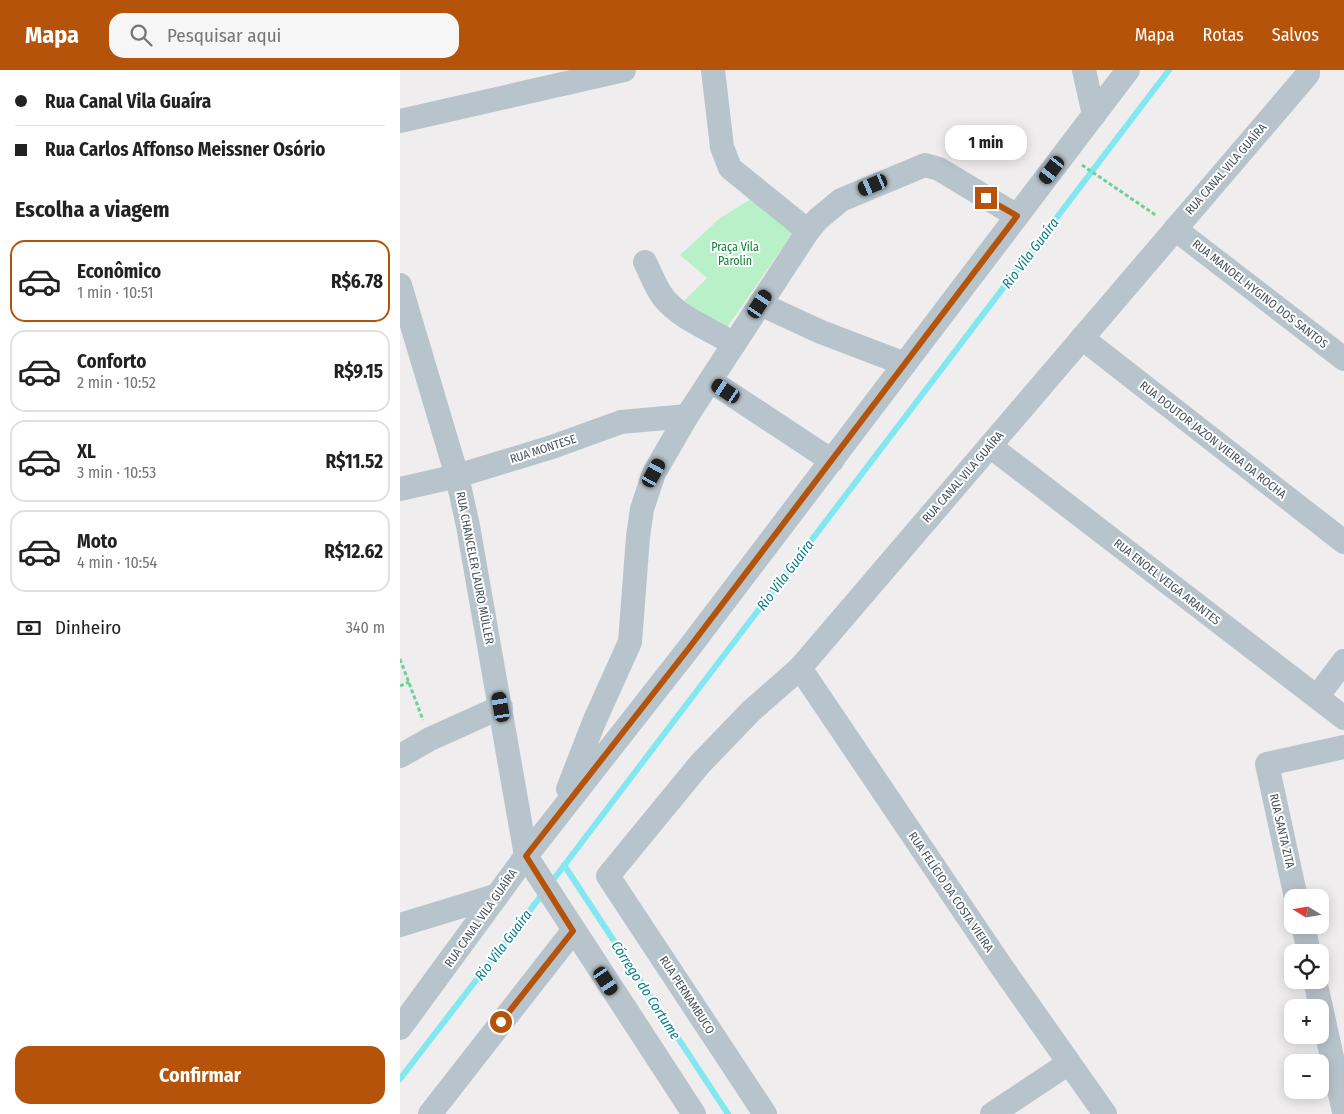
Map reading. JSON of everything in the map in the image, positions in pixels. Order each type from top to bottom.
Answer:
[{"type":"street","points":[[400,121],[624,70]]},
{"type":"street","points":[[712,70],[722,147],[730,168],[808,231]]},
{"type":"street","points":[[1084,70],[1094,115]]},
{"type":"street","name":"RUA CANAL VILA GUAÍRA","points":[[400,1028],[448,966],[495,896],[689,648],[1128,70]]},
{"type":"street","name":"RUA CANAL VILA GUAÍRA","points":[[608,876],[700,764],[751,711],[800,668],[1309,71]]},
{"type":"street","points":[[558,814],[594,722],[630,642],[635,560],[644,500],[654,473],[687,416],[808,231],[818,219],[841,200],[925,165],[939,169],[1017,216]]},
{"type":"street","name":"RUA MANOEL HYGINO DOS SANTOS","points":[[1175,229],[1344,359]]},
{"type":"street","points":[[645,262],[664,299],[688,317],[734,344]]},
{"type":"street","name":"RUA CHANCELER LAURO MÜLLER","points":[[400,285],[457,476],[478,572],[526,856]]},
{"type":"street","points":[[760,304],[821,332],[905,364]]},
{"type":"street","name":"RUA DOUTOR JAZON VIEIRA DA ROCHA","points":[[1082,338],[1344,542]]},
{"type":"street","points":[[711,381],[832,461]]},
{"type":"street","name":"RUA MONTESE","points":[[400,488],[457,476],[552,447],[621,422],[687,416]]},
{"type":"street","name":"RUA ENOEL VEIGA ARANTES","points":[[990,446],[1344,718]]},
{"type":"street","points":[[1317,697],[1344,661]]},
{"type":"street","name":"RUA FELÍCIO DA COSTA VIEIRA","points":[[800,668],[1105,1114]]},
{"type":"street","points":[[400,756],[430,739],[501,707]]},
{"type":"street","name":"RUA SANTA ZITA","points":[[1294,889],[1267,764],[1344,747]]},
{"type":"street","points":[[526,856],[553,901],[694,1114]]},
{"type":"street","name":"RUA PERNAMBUCO","points":[[608,876],[765,1114]]},
{"type":"street","points":[[400,925],[495,896]]},
{"type":"street","points":[[430,1114],[573,931]]},
{"type":"street","points":[[1317,989],[1344,1112]]},
{"type":"street","points":[[992,1114],[1069,1063]]},
{"type":"path","points":[[1080,164],[1175,229]]},
{"type":"path","points":[[400,659],[430,739]]},
{"type":"path","points":[[400,686],[409,682]]},
{"type":"green space","name":"Praça Vila Parolin","points":[[751,199],[794,231],[726,329],[684,301],[707,278],[680,255],[720,218]]},
{"type":"waterway","name":"Rio Vila Guaíra","points":[[550,884],[1169,70]]},
{"type":"waterway","name":"Córrego do Cortume","points":[[564,865],[728,1114]]},
{"type":"waterway","name":"Rio Vila Guaíra","points":[[400,1079],[544,892]]},
{"type":"route","points":[[501,1022],[573,931],[526,856],[689,648],[1017,216],[986,198]]}]
